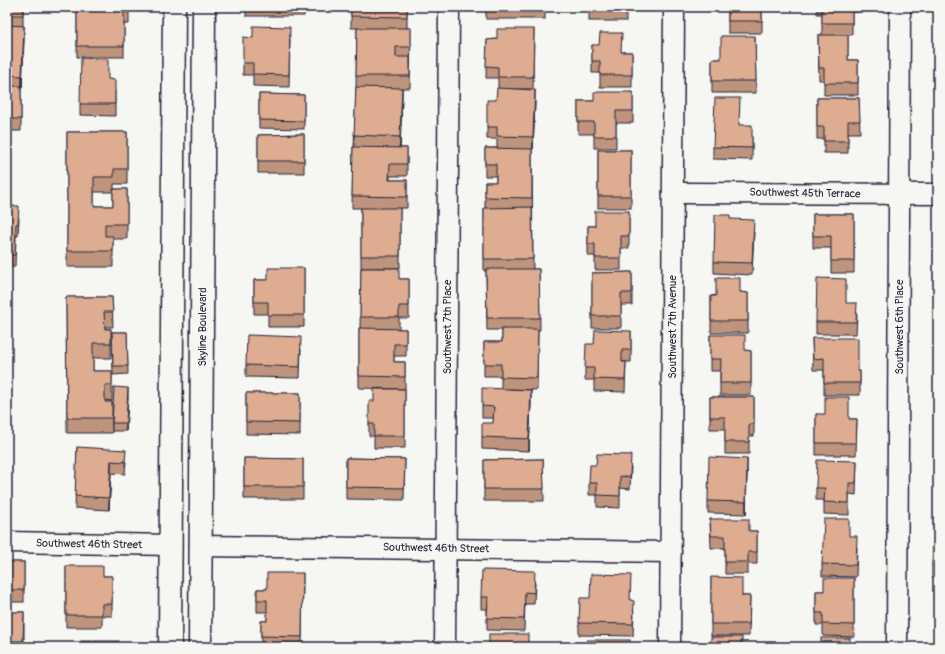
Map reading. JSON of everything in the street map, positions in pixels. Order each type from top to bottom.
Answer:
[{"type":"street","points":[[170,647],[174,7]]},
{"type":"street","name":"Skyline Boulevard","points":[[200,647],[204,7]]},
{"type":"street","name":"Southwest 7th Place","points":[[445,647],[449,7]]},
{"type":"street","name":"Southwest 7th Avenue","points":[[670,647],[674,7]]},
{"type":"street","name":"Southwest 6th Place","points":[[897,647],[900,7]]},
{"type":"street","name":"Southwest 45th Terrace","points":[[673,193],[938,194]]},
{"type":"street","name":"Southwest 46th Street","points":[[7,542],[171,545]]},
{"type":"street","points":[[171,545],[200,546]]},
{"type":"street","name":"Southwest 46th Street","points":[[200,546],[671,552]]},
{"type":"building","points":[[7,7],[23,7],[23,15],[7,15]]},
{"type":"building","points":[[77,7],[129,7],[129,12],[124,12],[124,46],[77,46]]},
{"type":"building","points":[[351,7],[407,7],[407,17],[351,16]]},
{"type":"building","points":[[589,7],[626,7],[626,9],[589,9]]},
{"type":"building","points":[[728,7],[762,7],[762,21],[728,21]]},
{"type":"building","points":[[822,7],[852,7],[852,23],[822,23]]},
{"type":"building","points":[[7,25],[24,26],[22,76],[7,75]]},
{"type":"building","points":[[253,26],[290,27],[289,75],[253,74],[253,63],[243,63],[243,37],[253,38]]},
{"type":"building","points":[[357,28],[411,28],[411,47],[396,47],[396,57],[410,57],[410,76],[356,76]]},
{"type":"building","points":[[497,29],[534,29],[533,77],[498,77],[498,67],[486,66],[487,40],[497,39]]},
{"type":"building","points":[[600,33],[622,33],[621,52],[632,52],[632,75],[600,75],[600,61],[592,61],[592,45],[599,45]]},
{"type":"building","points":[[818,35],[848,35],[848,60],[858,60],[858,83],[824,83],[824,68],[819,68]]},
{"type":"building","points":[[721,36],[755,36],[756,81],[712,81],[712,59],[721,59]]},
{"type":"building","points":[[81,58],[108,59],[108,79],[115,80],[115,104],[80,104]]},
{"type":"building","points":[[7,86],[21,86],[21,119],[9,119],[9,134],[7,134]]},
{"type":"building","points":[[356,87],[402,88],[400,137],[354,135]]},
{"type":"building","points":[[497,88],[535,90],[533,137],[497,136],[497,127],[487,127],[487,100],[496,100]]},
{"type":"building","points":[[594,92],[633,92],[633,111],[616,111],[616,136],[594,136],[594,122],[578,122],[578,101],[594,101]]},
{"type":"building","points":[[259,94],[304,95],[304,121],[259,120]]},
{"type":"building","points":[[715,98],[740,98],[739,125],[752,125],[752,148],[713,147]]},
{"type":"building","points":[[817,98],[859,98],[860,121],[848,121],[848,141],[824,141],[824,127],[817,127]]},
{"type":"building","points":[[67,132],[127,132],[127,169],[114,169],[114,177],[94,177],[94,206],[113,206],[113,189],[127,189],[127,224],[105,224],[105,236],[113,236],[113,251],[67,251]]},
{"type":"building","points":[[304,134],[304,161],[258,161],[258,135]]},
{"type":"building","points":[[353,147],[407,148],[407,164],[390,164],[389,180],[407,180],[407,197],[352,196]]},
{"type":"building","points":[[485,148],[532,149],[532,198],[485,197],[485,182],[496,182],[496,164],[485,164]]},
{"type":"building","points":[[598,150],[631,150],[631,196],[598,196]]},
{"type":"building","points":[[7,206],[19,206],[18,224],[16,224],[15,255],[7,255]]},
{"type":"building","points":[[532,207],[533,259],[484,259],[484,208]]},
{"type":"building","points":[[361,208],[400,208],[400,256],[361,256]]},
{"type":"building","points":[[595,211],[629,211],[629,236],[621,236],[621,258],[595,258],[595,244],[588,244],[588,226],[595,226]]},
{"type":"building","points":[[813,214],[854,214],[854,261],[831,261],[831,236],[813,236]]},
{"type":"building","points":[[715,215],[730,215],[730,219],[754,220],[752,263],[714,262]]},
{"type":"building","points":[[7,266],[9,266],[9,314],[7,314]]},
{"type":"building","points":[[268,268],[304,268],[304,315],[268,315],[268,302],[254,302],[254,280],[268,280]]},
{"type":"building","points":[[361,268],[399,268],[399,279],[409,279],[409,306],[399,306],[399,317],[360,317]]},
{"type":"building","points":[[486,269],[539,269],[540,318],[487,318]]},
{"type":"building","points":[[632,272],[632,293],[621,293],[621,316],[592,316],[592,273]]},
{"type":"building","points":[[716,278],[740,278],[740,292],[748,293],[748,321],[711,321],[711,296],[716,296]]},
{"type":"building","points":[[817,278],[846,279],[846,303],[857,303],[856,322],[816,322]]},
{"type":"building","points":[[66,297],[112,297],[113,312],[104,312],[105,329],[111,329],[111,343],[93,343],[93,371],[112,371],[112,385],[105,385],[105,402],[112,402],[112,418],[67,418]]},
{"type":"building","points":[[7,327],[9,328],[8,375],[7,375]]},
{"type":"building","points":[[359,328],[406,329],[406,344],[394,344],[394,362],[405,362],[405,377],[359,376]]},
{"type":"building","points":[[502,329],[538,329],[537,378],[501,377],[501,364],[484,364],[484,342],[502,342]]},
{"type":"building","points":[[595,330],[631,331],[631,350],[622,350],[622,362],[626,362],[625,380],[594,379],[594,368],[585,368],[586,344],[594,344]]},
{"type":"building","points":[[112,332],[127,332],[128,366],[113,366]]},
{"type":"building","points":[[247,335],[301,337],[300,367],[246,365]]},
{"type":"building","points":[[710,335],[745,335],[745,350],[751,351],[751,383],[720,383],[721,359],[710,359]]},
{"type":"building","points":[[938,337],[938,362],[937,362]]},
{"type":"building","points":[[812,338],[858,338],[858,371],[860,371],[860,383],[824,383],[824,358],[813,359]]},
{"type":"building","points":[[114,387],[128,388],[126,423],[112,423]]},
{"type":"building","points":[[7,388],[9,388],[8,435],[7,435]]},
{"type":"building","points":[[482,388],[531,390],[529,439],[482,437],[482,423],[493,423],[494,407],[482,406]]},
{"type":"building","points":[[374,389],[405,389],[405,436],[374,436],[374,424],[369,424],[369,401],[374,401]]},
{"type":"building","points":[[246,393],[300,393],[300,423],[246,422]]},
{"type":"building","points":[[710,397],[754,397],[754,424],[749,424],[749,442],[725,442],[725,417],[710,417]]},
{"type":"building","points":[[825,397],[849,397],[849,419],[857,419],[856,443],[816,443],[816,414],[825,414]]},
{"type":"building","points":[[936,421],[938,421],[938,446],[936,446]]},
{"type":"building","points":[[77,447],[126,450],[125,462],[111,461],[109,498],[75,496]]},
{"type":"building","points":[[597,454],[631,455],[630,477],[620,476],[620,496],[597,495],[597,483],[589,483],[590,465],[596,465]]},
{"type":"building","points":[[709,457],[747,459],[746,502],[708,501]]},
{"type":"building","points":[[244,458],[303,459],[303,487],[244,487]]},
{"type":"building","points":[[346,458],[405,459],[404,488],[346,487]]},
{"type":"building","points":[[543,459],[544,489],[484,489],[484,460]]},
{"type":"building","points":[[817,460],[857,461],[856,483],[849,483],[849,503],[824,502],[825,488],[816,488]]},
{"type":"building","points":[[934,518],[938,518],[938,566],[932,566]]},
{"type":"building","points":[[710,519],[749,519],[749,531],[757,531],[757,552],[748,552],[748,562],[725,562],[725,536],[711,536]]},
{"type":"building","points":[[824,519],[849,519],[849,536],[857,536],[856,565],[822,564]]},
{"type":"building","points":[[7,562],[24,562],[24,590],[7,590]]},
{"type":"building","points":[[66,566],[103,566],[103,576],[112,576],[112,604],[102,604],[102,615],[66,615]]},
{"type":"building","points":[[482,570],[535,571],[534,593],[525,592],[524,619],[487,618],[488,597],[481,597]]},
{"type":"building","points":[[267,573],[303,573],[302,637],[261,636],[261,621],[267,621],[267,600],[257,600],[257,589],[267,589]]},
{"type":"building","points":[[591,574],[631,575],[630,600],[634,601],[633,624],[579,623],[580,598],[590,598]]},
{"type":"building","points":[[711,577],[742,578],[742,596],[750,596],[749,624],[711,624]]},
{"type":"building","points":[[824,578],[854,578],[854,625],[823,624],[823,613],[816,613],[816,591],[824,591]]},
{"type":"building","points":[[935,578],[938,578],[938,603],[935,603]]},
{"type":"building","points":[[7,612],[24,612],[23,641],[7,641]]},
{"type":"building","points":[[489,634],[528,634],[528,647],[489,647]]},
{"type":"building","points":[[711,637],[742,637],[742,647],[711,647]]},
{"type":"building","points":[[821,638],[850,638],[850,647],[821,647]]},
{"type":"building","points":[[587,640],[630,640],[630,647],[587,647]]},
{"type":"building","points":[[81,641],[119,641],[119,647],[81,647]]}]
